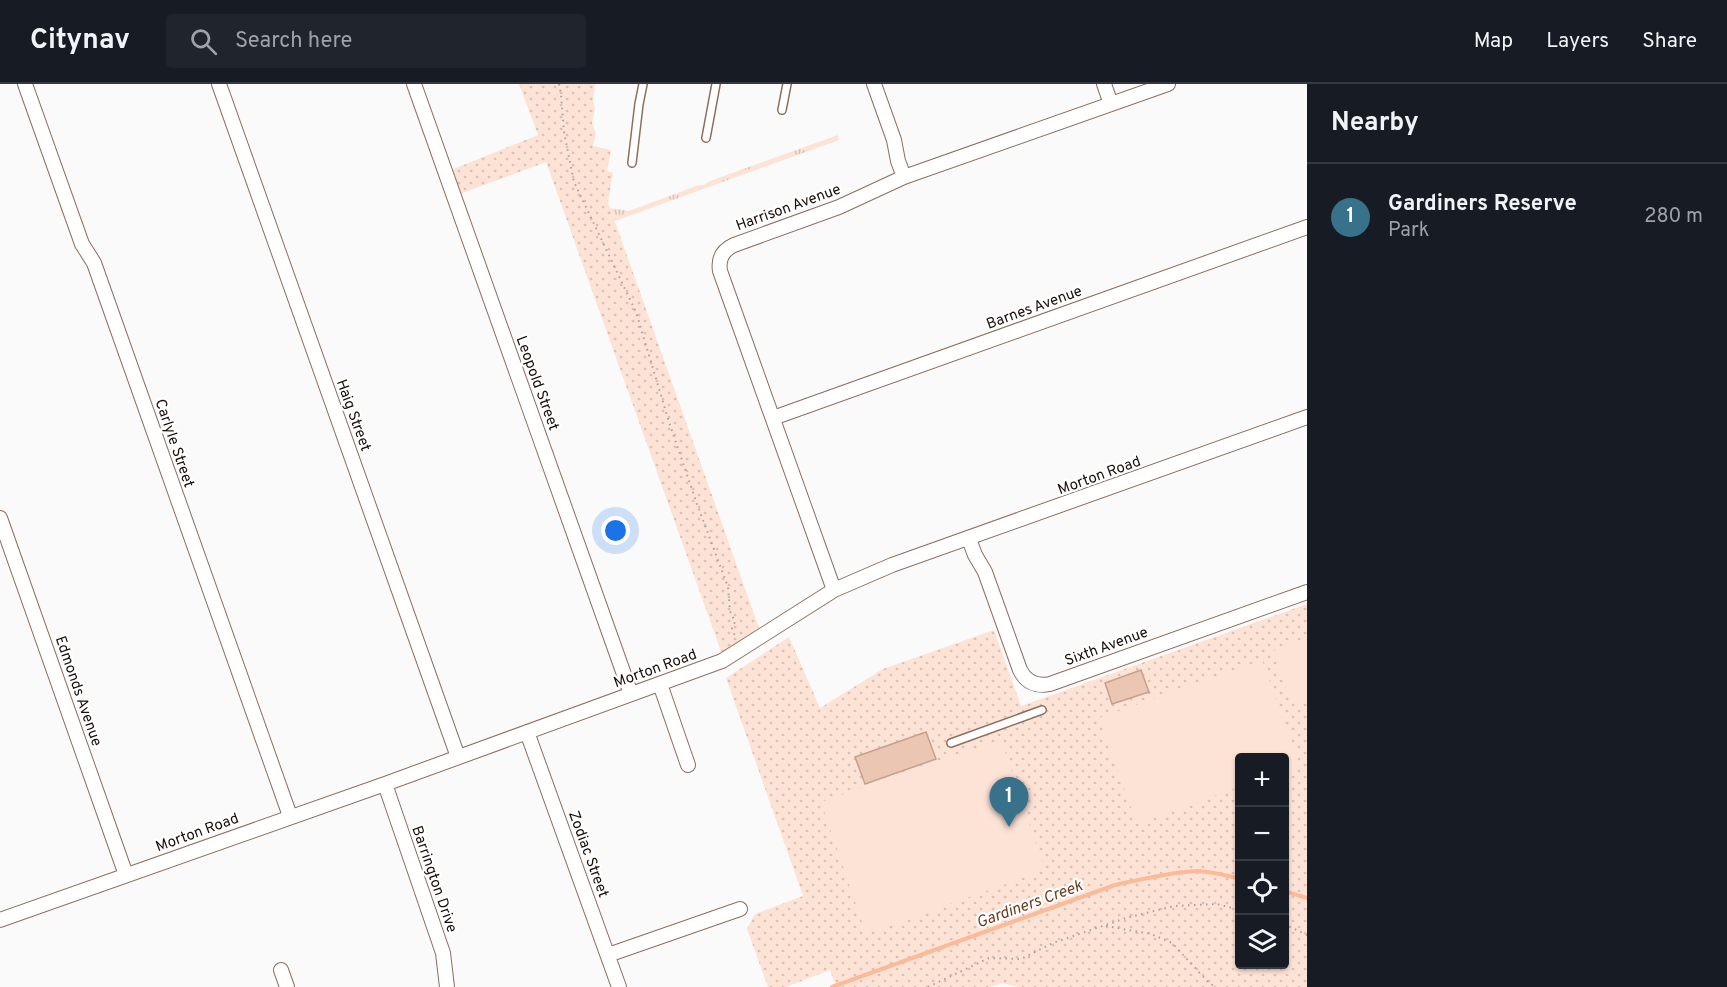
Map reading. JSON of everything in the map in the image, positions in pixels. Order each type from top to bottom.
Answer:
[{"type":"street","name":"Carlyle Street","points":[[25,84],[82,244],[94,263],[290,816]]},
{"type":"street","name":"Haig Street","points":[[219,84],[458,757]]},
{"type":"street","name":"Leopold Street","points":[[414,84],[631,694]]},
{"type":"street","points":[[874,84],[894,140],[904,158],[907,176]]},
{"type":"street","points":[[1104,84],[1112,104]]},
{"type":"street","name":"Harrison Avenue","points":[[834,590],[720,271],[720,260],[724,251],[734,245],[839,207],[907,176],[1168,84]]},
{"type":"street","name":"Barnes Avenue","points":[[773,418],[1307,227]]},
{"type":"street","name":"Morton Road","points":[[0,920],[385,784],[722,661],[834,590],[892,566],[1307,417]]},
{"type":"street","name":"Edmonds Avenue","points":[[0,518],[126,875]]},
{"type":"street","name":"Sixth Avenue","points":[[973,537],[982,552],[985,572],[1023,675],[1031,683],[1041,686],[1307,592]]},
{"type":"street","points":[[660,684],[688,765]]},
{"type":"street","name":"Zodiac Street","points":[[527,732],[619,987]]},
{"type":"street","name":"Barrington Drive","points":[[385,784],[443,953],[447,987]]},
{"type":"street","points":[[608,955],[740,909]]},
{"type":"street","points":[[281,970],[287,987]]},
{"type":"lane","points":[[632,163],[643,84]]},
{"type":"lane","points":[[706,138],[716,84]]},
{"type":"lane","points":[[782,110],[787,84]]},
{"type":"lane","points":[[951,743],[1042,710]]},
{"type":"path","points":[[559,84],[564,132],[574,182],[636,312],[669,422],[728,587],[730,611],[735,622],[732,628],[740,651]]},
{"type":"path","points":[[928,987],[989,958],[1021,959],[1053,943],[1126,918],[1174,906],[1217,904],[1235,909]]},
{"type":"path","points":[[1104,926],[1151,934],[1172,943],[1210,984],[1217,987]]},
{"type":"path","points":[[1289,926],[1307,935]]},
{"type":"green space","points":[[519,84],[595,84],[593,100],[595,109],[592,123],[596,133],[593,146],[611,150],[607,171],[613,173],[608,202],[759,628],[722,654],[546,162],[460,194],[451,170],[538,135]]},
{"type":"green space","points":[[838,135],[839,140],[615,221],[610,208],[629,211]]},
{"type":"green space","points":[[1307,604],[1307,987],[1018,987],[1002,983],[991,987],[836,987],[830,970],[786,987],[768,987],[747,929],[755,914],[803,896],[726,678],[789,637],[820,708],[883,669],[994,630],[1021,706]]},
{"type":"green space","points":[[1307,638],[1307,699],[1292,704],[1273,651]]},
{"type":"green space","points":[[1262,660],[1300,766],[1289,770],[1289,753],[1235,753],[1235,788],[1137,824],[1099,718]]},
{"type":"green space","points":[[1001,740],[1045,870],[866,934],[821,802]]},
{"type":"building","points":[[1141,670],[1149,692],[1112,704],[1105,683]]},
{"type":"building","points":[[926,732],[936,759],[865,784],[855,757]]},
{"type":"waterway","name":"Gardiners Creek","points":[[832,987],[1115,885],[1189,871],[1209,872],[1235,878]]},
{"type":"waterway","name":"Gardiners Creek","points":[[1289,893],[1307,898]]},
{"type":"place","name":"Gardiners Reserve","points":[[1009,827]]}]
